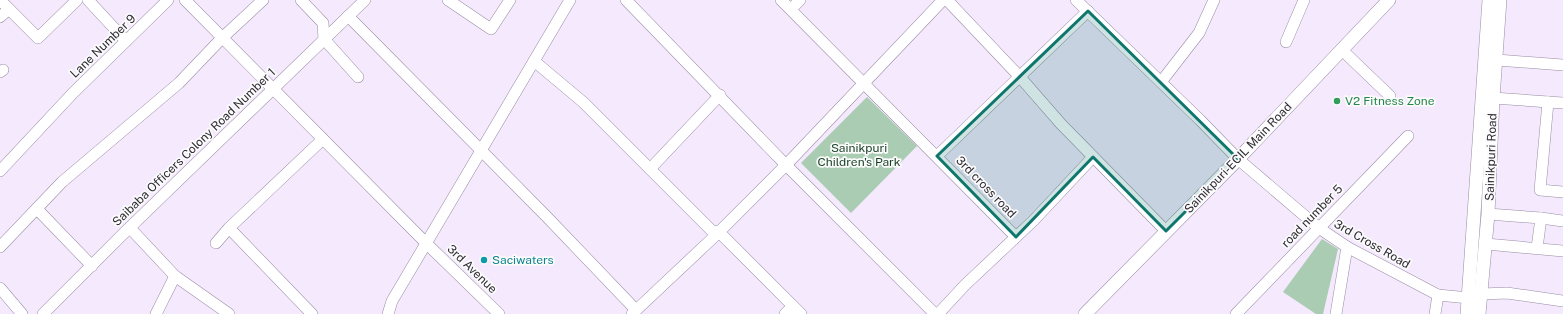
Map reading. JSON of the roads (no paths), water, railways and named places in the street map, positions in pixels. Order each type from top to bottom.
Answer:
[{"type":"main road","name":"Sainikpuri-ECIL Main Road","points":[[1085,314],[1238,159],[1389,0]]},
{"type":"main road","name":"Sainikpuri Road","points":[[1467,314],[1489,0]]},
{"type":"main road","name":"Sainikpuri Road","points":[[1479,314],[1486,244],[1493,98],[1500,0]]},
{"type":"street","points":[[0,0],[38,38],[77,0]]},
{"type":"street","points":[[88,0],[126,41]]},
{"type":"street","name":"Lane Number 9","points":[[0,171],[73,93],[168,0]]},
{"type":"street","name":"3rd Avenue","points":[[185,0],[272,89],[499,314]]},
{"type":"street","points":[[0,248],[62,182],[179,83],[222,38],[263,0]]},
{"type":"street","points":[[301,0],[322,23],[324,39],[358,77]]},
{"type":"street","name":"Saibaba Officers Colony Road Number 1","points":[[43,314],[272,89],[365,0]]},
{"type":"street","points":[[448,0],[491,29],[510,0]]},
{"type":"street","points":[[388,314],[392,301],[570,0]]},
{"type":"street","points":[[626,0],[720,95],[786,165],[935,314]]},
{"type":"street","name":"3rd cross road","points":[[781,0],[1016,237]]},
{"type":"street","points":[[791,9],[800,0]]},
{"type":"street","points":[[348,16],[551,221],[634,312],[786,165],[943,0]]},
{"type":"street","points":[[947,0],[1020,77],[1093,158],[1166,231]]},
{"type":"street","name":"3rd Cross Road","points":[[1076,0],[1238,159],[1318,228],[1347,247],[1438,295],[1469,298]]},
{"type":"street","points":[[1161,82],[1198,33],[1214,0]]},
{"type":"street","points":[[1286,42],[1304,0]]},
{"type":"street","points":[[0,17],[8,8]]},
{"type":"street","points":[[937,156],[1088,11]]},
{"type":"street","points":[[1342,50],[1390,96]]},
{"type":"street","points":[[1496,60],[1563,65]]},
{"type":"street","points":[[534,61],[583,102],[650,169],[797,310],[785,314]]},
{"type":"street","points":[[650,169],[720,95]]},
{"type":"street","points":[[1493,98],[1563,103]]},
{"type":"street","points":[[1548,102],[1540,190],[1563,192]]},
{"type":"street","name":"road number 5","points":[[1236,314],[1408,136]]},
{"type":"street","points":[[216,243],[323,139]]},
{"type":"street","points":[[938,314],[965,285],[1016,237],[1093,158]]},
{"type":"street","points":[[37,209],[92,266]]},
{"type":"street","points":[[1488,214],[1563,221]]},
{"type":"street","points":[[1537,248],[1540,218]]},
{"type":"street","points":[[130,228],[175,276],[229,314]]},
{"type":"street","points":[[230,228],[312,314]]},
{"type":"street","points":[[1486,244],[1563,251]]},
{"type":"street","points":[[1336,314],[1347,247]]},
{"type":"street","points":[[156,314],[175,276]]},
{"type":"street","points":[[0,288],[22,314]]},
{"type":"street","points":[[1482,294],[1507,293],[1563,301]]},
{"type":"street","points":[[1435,314],[1438,295]]},
{"type":"place","name":"V2 Fitness Zone","points":[[1337,101]]},
{"type":"place","name":"Saciwaters","points":[[484,260]]},
{"type":"park label","name":"Sainikpuri Children's Park","points":[[859,155]]}]
